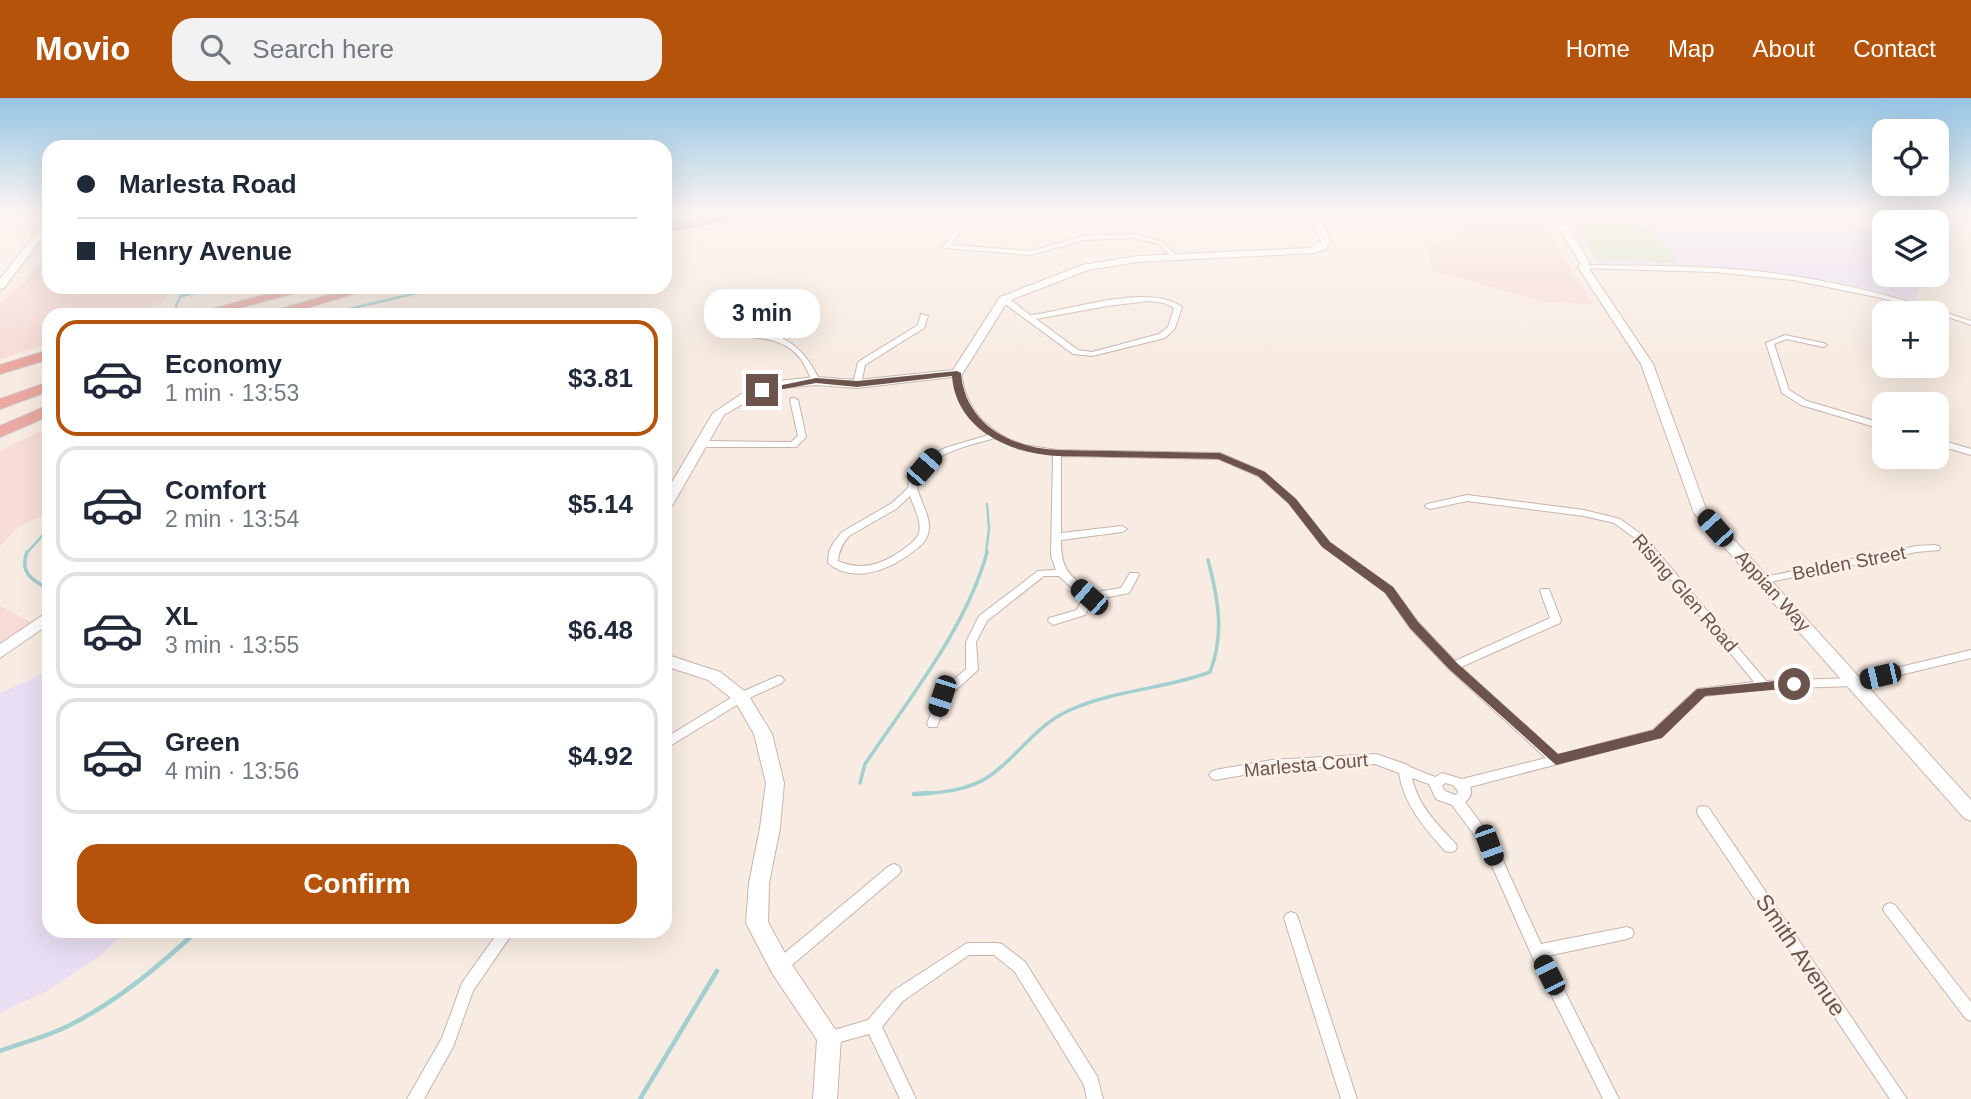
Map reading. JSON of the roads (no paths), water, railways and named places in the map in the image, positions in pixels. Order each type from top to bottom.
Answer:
[{"type":"highway","points":[[225,308],[282,294]]},
{"type":"highway","points":[[261,308],[312,294]]},
{"type":"highway","points":[[293,308],[345,294]]},
{"type":"highway","points":[[316,308],[364,294]]},
{"type":"highway","points":[[0,370],[42,356]]},
{"type":"highway","points":[[0,393],[42,378]]},
{"type":"highway","points":[[0,404],[42,389]]},
{"type":"highway","points":[[0,432],[42,413]]},
{"type":"street","points":[[0,286],[20,260]]},
{"type":"street","points":[[0,299],[34,260]]},
{"type":"street","points":[[1147,260],[1094,265],[1001,304],[957,373],[958,391],[978,422],[993,436],[1033,452],[1220,456],[1261,474],[1292,501],[1326,544],[1389,590],[1414,625],[1453,666],[1556,760]]},
{"type":"street","name":"Appian Way","points":[[1574,260],[1583,267],[1647,364],[1699,510],[1971,812]]},
{"type":"street","name":"Appian Way","points":[[1583,260],[1583,267]]},
{"type":"street","points":[[1583,267],[1712,270],[1783,276],[1890,298],[1971,323]]},
{"type":"street","points":[[1001,304],[1023,311],[1030,317],[1072,350],[1088,355],[1164,335],[1171,328],[1178,307],[1172,303],[1130,300],[1050,316],[1030,317]]},
{"type":"street","points":[[857,384],[860,365],[921,326],[924,316]]},
{"type":"street","points":[[736,333],[786,340],[798,348],[816,380]]},
{"type":"street","points":[[1824,345],[1786,337],[1770,342],[1785,391],[1804,403],[1872,423]]},
{"type":"street","points":[[672,493],[719,413],[747,396],[778,385],[816,380],[857,384],[957,373]]},
{"type":"street","points":[[701,444],[793,445],[802,437],[794,400]]},
{"type":"street","points":[[913,488],[893,507],[839,538],[833,548],[834,563],[845,570],[868,571],[895,561],[922,539],[926,527],[913,488],[914,480],[935,455],[993,436]]},
{"type":"street","points":[[1949,446],[1971,452]]},
{"type":"street","points":[[1057,453],[1056,556],[1062,573],[1089,597]]},
{"type":"street","name":"Rising Glen Road","points":[[1430,506],[1467,498],[1584,513],[1617,521],[1642,539],[1763,685]]},
{"type":"street","points":[[1057,537],[1122,529]]},
{"type":"street","name":"Belden Street","points":[[1763,580],[1935,548]]},
{"type":"street","points":[[933,724],[942,696],[972,670],[971,642],[983,619],[1042,573],[1062,573]]},
{"type":"street","points":[[1089,597],[1125,591],[1134,575]]},
{"type":"street","points":[[1453,666],[1556,620],[1545,591]]},
{"type":"street","points":[[1054,621],[1081,612],[1089,597]]},
{"type":"street","points":[[0,652],[42,621]]},
{"type":"street","points":[[1611,1099],[1537,951],[1489,845],[1457,801],[1440,795],[1435,788],[1436,782],[1447,778],[1461,784],[1657,734],[1701,692],[1763,685],[1854,682],[1971,654]]},
{"type":"street","points":[[672,662],[713,676],[741,697],[763,734],[775,783],[770,828],[759,883],[757,923],[780,966],[805,998],[829,1038],[825,1099]]},
{"type":"street","points":[[672,737],[741,697],[778,680]]},
{"type":"street","name":"Marlesta Court","points":[[1215,775],[1272,765],[1376,759],[1436,782]]},
{"type":"street","points":[[1404,768],[1406,791],[1415,808],[1450,847]]},
{"type":"street","points":[[1457,801],[1465,794],[1461,784]]},
{"type":"street","name":"Smith Avenue","points":[[1703,811],[1899,1099]]},
{"type":"street","points":[[780,966],[894,870]]},
{"type":"street","points":[[1890,909],[1971,1014]]},
{"type":"street","points":[[1291,918],[1349,1099]]},
{"type":"street","points":[[1537,951],[1627,933]]},
{"type":"street","points":[[415,1099],[448,1042],[467,988],[502,938]]},
{"type":"street","points":[[829,1038],[873,1026],[898,996],[967,949],[997,949],[1020,967],[1091,1082],[1095,1099]]},
{"type":"street","points":[[873,1026],[908,1099]]},
{"type":"waterway","points":[[181,296],[191,294]]},
{"type":"waterway","points":[[353,308],[413,294]]},
{"type":"waterway","points":[[177,308],[181,296]]},
{"type":"waterway","points":[[986,554],[989,528],[987,504]]},
{"type":"waterway","points":[[27,553],[42,536]]},
{"type":"waterway","points":[[860,783],[865,764],[935,662],[966,608],[987,552]]},
{"type":"waterway","points":[[27,553],[26,571],[42,585]]},
{"type":"waterway","points":[[930,793],[914,794],[973,785],[991,775],[1047,724],[1070,710],[1104,698],[1210,672],[1219,630],[1215,588],[1208,560]]},
{"type":"waterway","points":[[0,1051],[58,1031],[84,1018],[151,971],[189,938]]},
{"type":"waterway","points":[[640,1099],[717,971]]}]
